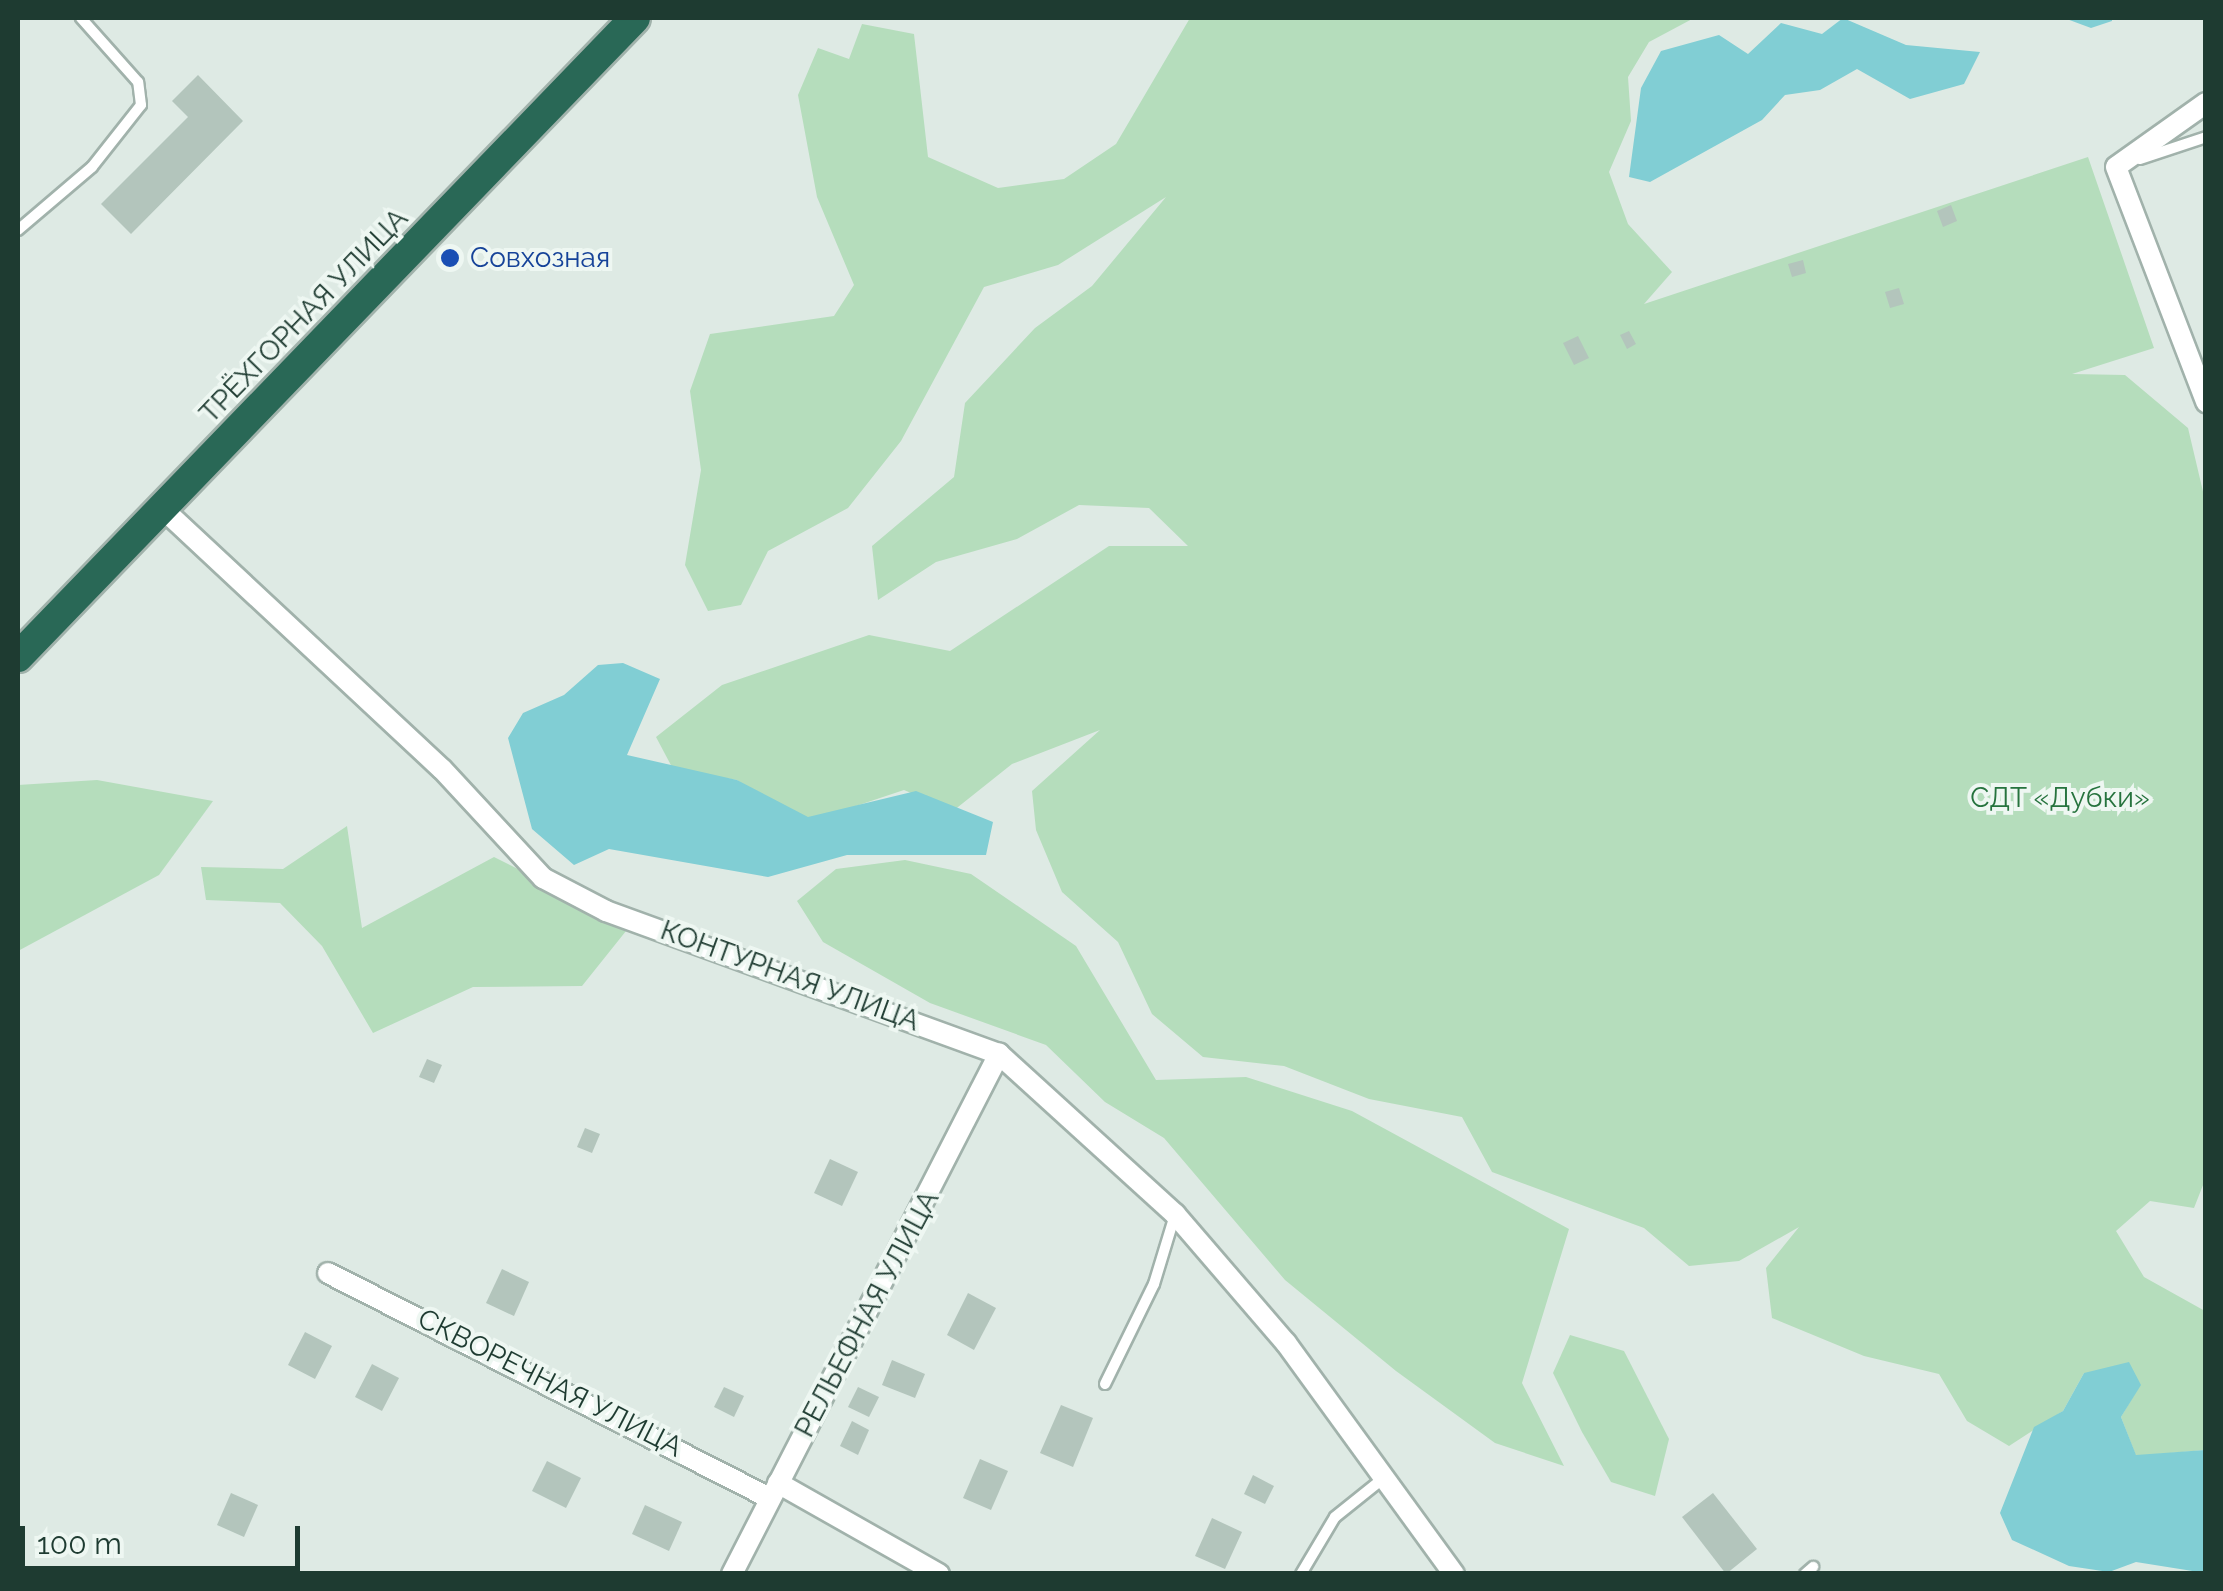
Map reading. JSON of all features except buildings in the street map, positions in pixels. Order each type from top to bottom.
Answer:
[{"type":"highway","name":"ТРЁХГОРНАЯ УЛИЦА","points":[[18,657],[635,18]]},
{"type":"street","points":[[2206,103],[2116,167],[2206,402]]},
{"type":"street","name":"КОНТУРНАЯ УЛИЦА","points":[[162,510],[442,769],[542,878],[606,910],[999,1054],[1175,1214],[1385,1476],[1454,1574]]},
{"type":"street","name":"РЕЛЬЕФНАЯ УЛИЦА","points":[[732,1574],[999,1054]]},
{"type":"street","name":"СКВОРЕЧНАЯ УЛИЦА","points":[[328,1272],[939,1574]]},
{"type":"lane","points":[[18,230],[92,167],[141,105],[138,82],[81,18]]},
{"type":"lane","points":[[2116,167],[2206,136]]},
{"type":"lane","points":[[1105,1384],[1154,1284],[1175,1214]]},
{"type":"lane","points":[[1301,1574],[1335,1517],[1385,1476]]},
{"type":"green space","name":"СДТ «Дубки»","points":[[1190,18],[1694,18],[1649,42],[1628,77],[1631,121],[1609,172],[1628,224],[1672,272],[1644,304],[2088,157],[2154,348],[2072,374],[2125,375],[2188,428],[2205,500],[2205,1180],[2194,1208],[2150,1201],[2116,1231],[2144,1277],[2205,1311],[2205,1450],[2136,1456],[2121,1417],[2140,1385],[2084,1373],[2063,1411],[2009,1446],[1967,1421],[1939,1374],[1864,1356],[1772,1318],[1766,1268],[1799,1227],[1739,1261],[1689,1266],[1644,1228],[1492,1172],[1462,1117],[1369,1099],[1284,1066],[1203,1057],[1152,1014],[1118,942],[1062,892],[1036,830],[1032,791],[1100,730],[1012,764],[953,811],[904,790],[799,825],[737,780],[673,769],[656,737],[722,685],[869,635],[950,651],[1109,546],[1188,546],[1149,508],[1079,505],[1017,539],[936,562],[878,600],[872,546],[954,477],[965,403],[1035,328],[1092,286],[1166,197],[1058,265],[984,287],[901,441],[848,508],[768,551],[741,605],[708,611],[685,565],[701,470],[690,391],[710,334],[834,316],[854,285],[817,197],[798,95],[818,48],[849,59],[862,24],[914,34],[928,157],[998,188],[1064,179],[1116,144]]},
{"type":"green space","points":[[97,780],[213,801],[159,875],[18,951],[18,785]]},
{"type":"green space","points":[[347,826],[362,928],[494,857],[630,926],[582,986],[473,987],[373,1033],[322,946],[280,903],[206,900],[201,867],[283,869]]},
{"type":"green space","points":[[905,860],[971,874],[1076,946],[1156,1080],[1246,1077],[1352,1111],[1569,1229],[1522,1383],[1564,1466],[1495,1443],[1396,1371],[1285,1280],[1164,1138],[1105,1102],[1046,1045],[930,1003],[823,942],[797,901],[836,869]]},
{"type":"green space","points":[[1570,1335],[1624,1351],[1669,1439],[1655,1496],[1611,1482],[1582,1432],[1553,1373]]},
{"type":"water","points":[[1843,18],[1906,45],[1980,52],[1964,84],[1910,99],[1857,69],[1820,90],[1785,95],[1762,120],[1650,182],[1629,177],[1641,88],[1661,51],[1719,35],[1748,54],[1781,23],[1822,34]]},
{"type":"water","points":[[2064,18],[2112,18],[2112,21],[2091,28]]},
{"type":"water","points":[[623,663],[660,679],[627,755],[737,780],[808,817],[916,791],[993,822],[986,855],[847,855],[768,877],[609,849],[574,865],[532,829],[508,738],[523,713],[564,695],[598,665]]},
{"type":"water","points":[[2129,1362],[2141,1385],[2121,1417],[2136,1455],[2205,1450],[2205,1573],[2136,1562],[2109,1572],[2069,1566],[2012,1540],[2000,1513],[2034,1427],[2063,1411],[2084,1373]]},
{"type":"place","name":"Совхозная","points":[[450,258]]}]
